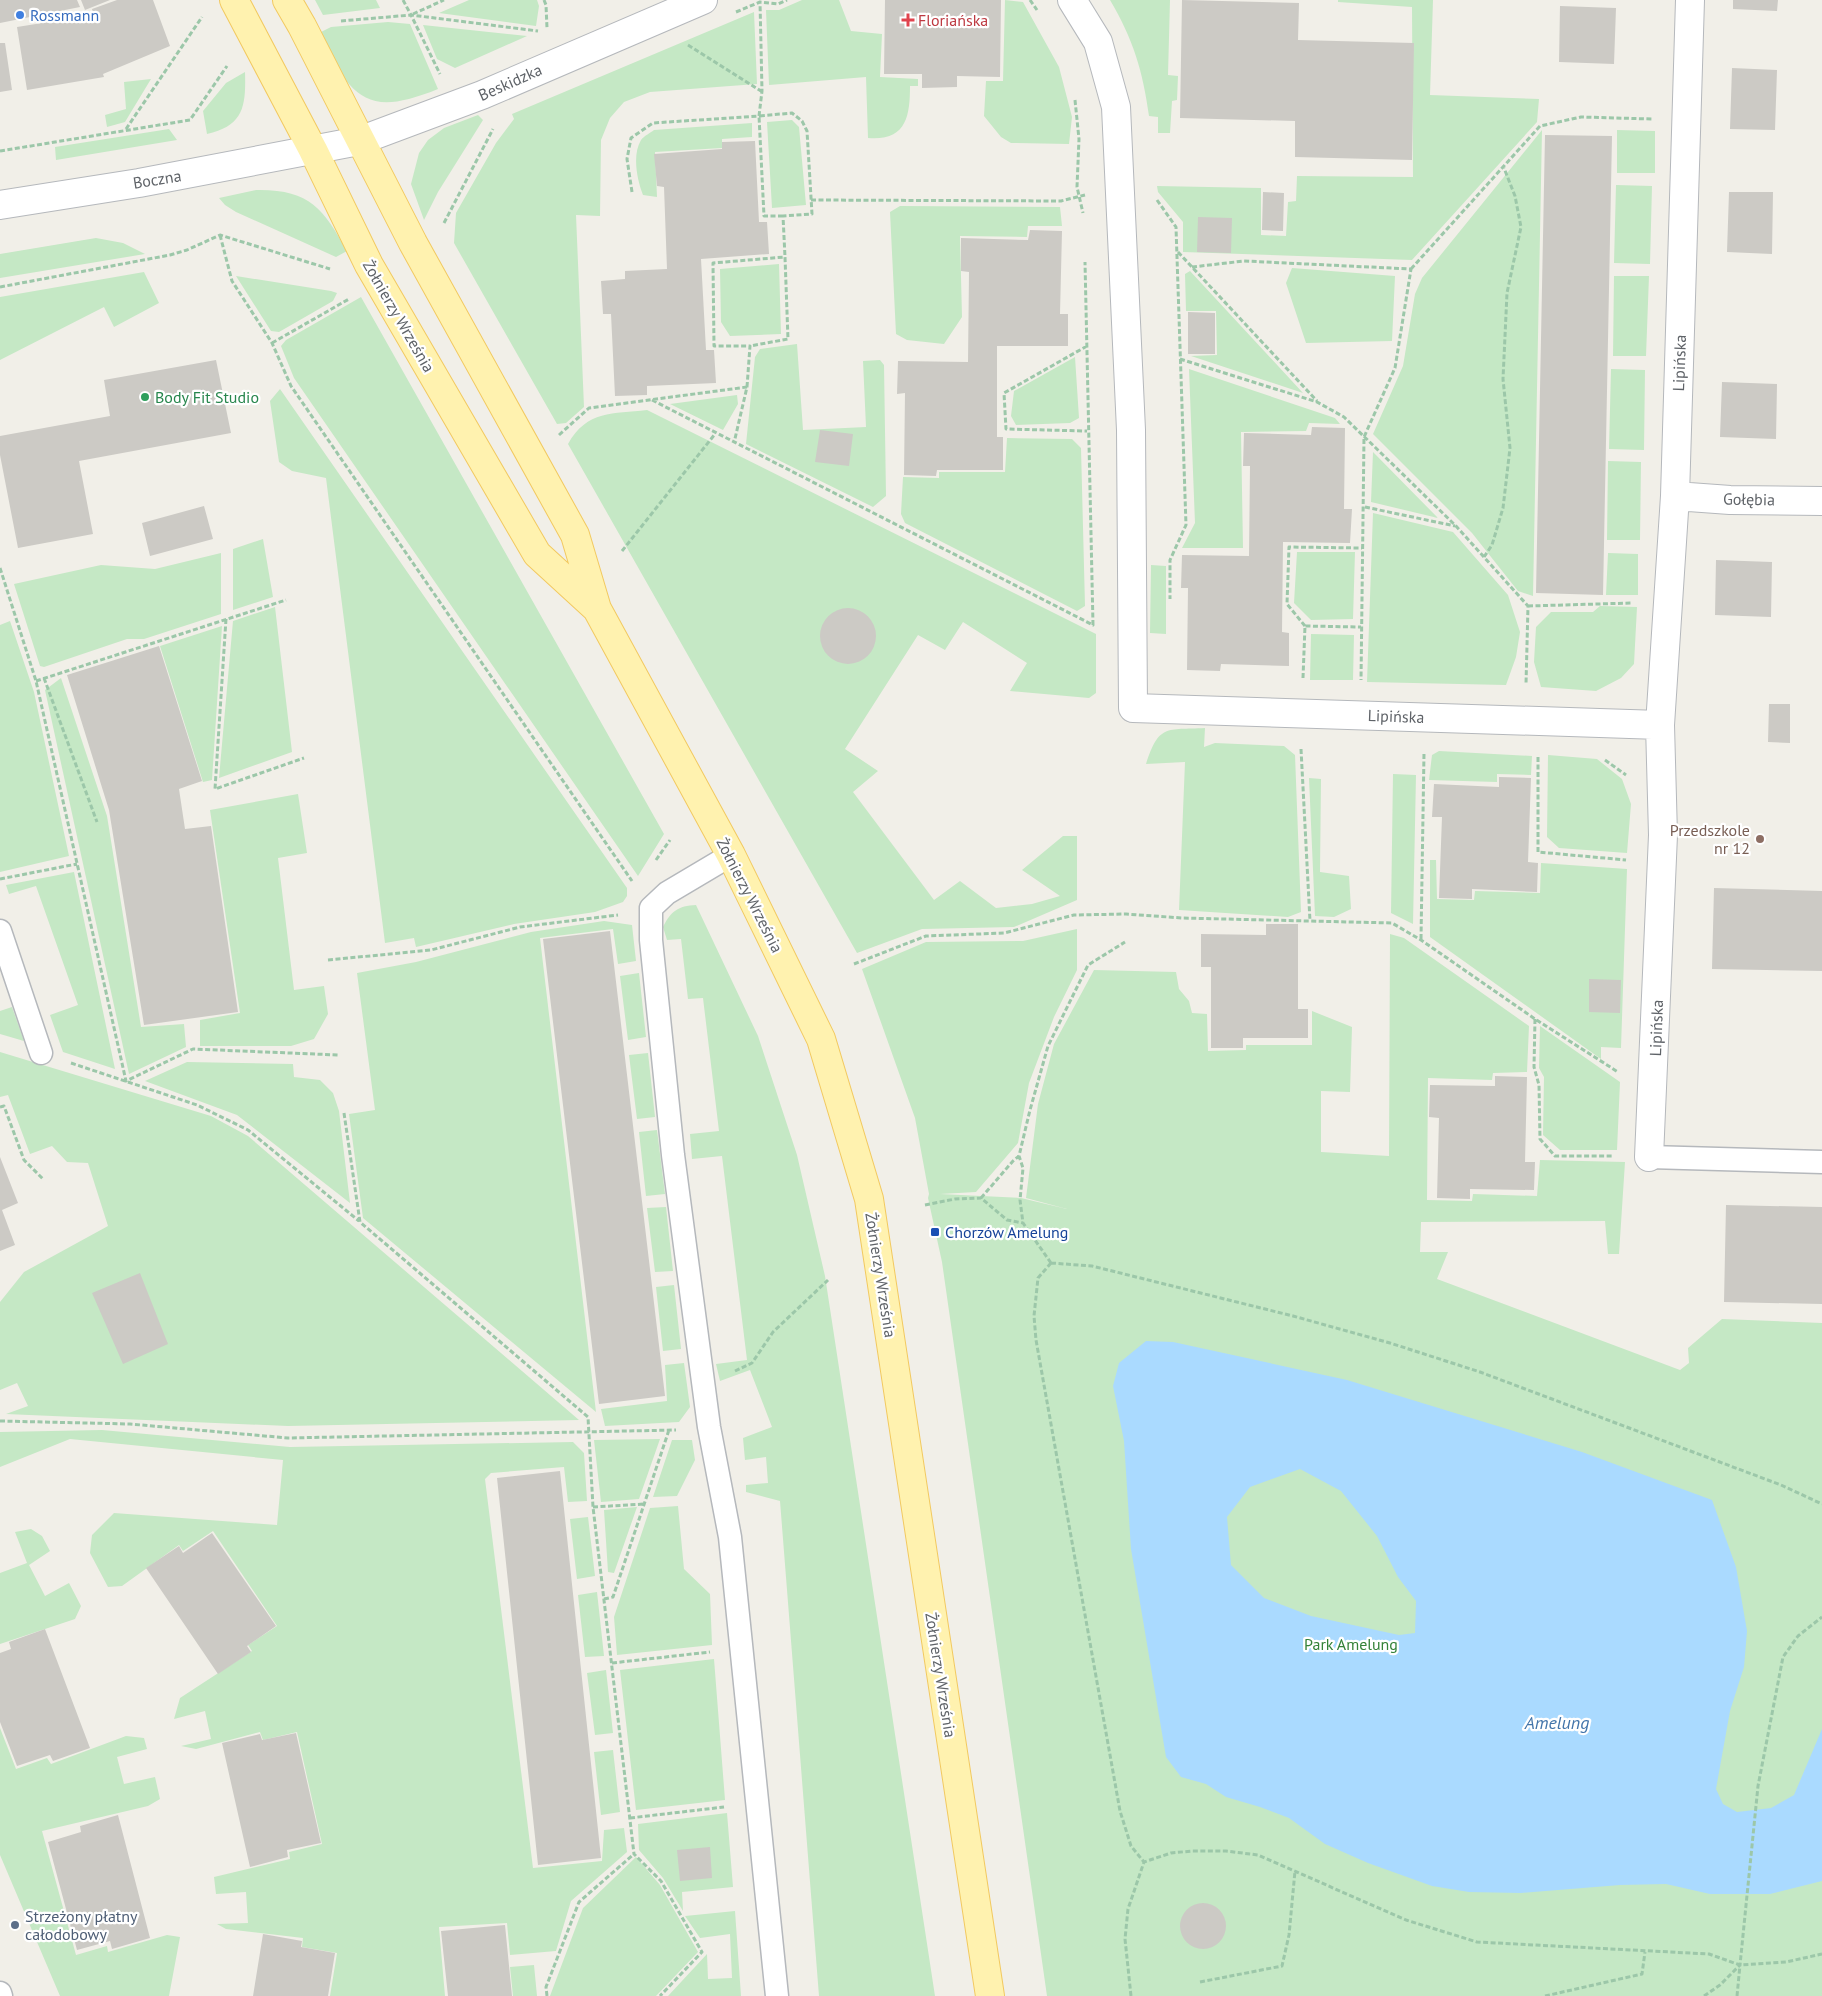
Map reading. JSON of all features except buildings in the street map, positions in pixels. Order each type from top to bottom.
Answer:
[{"type":"main road","name":"Żołnierzy Września","points":[[234,0],[313,150],[369,265],[537,554],[597,609]]},
{"type":"main road","name":"Żołnierzy Września","points":[[287,0],[413,243],[575,535],[597,609],[731,855],[821,1039],[869,1199],[990,1996]]},
{"type":"street","name":"Beskidzka","points":[[313,150],[359,141],[482,95],[703,0]]},
{"type":"street","points":[[1072,0],[1098,42],[1116,107],[1118,190]]},
{"type":"street","name":"Lipińska","points":[[1649,1157],[1662,835],[1660,725],[1675,496],[1690,0]]},
{"type":"street","name":"Boczna","points":[[0,205],[139,183],[313,150]]},
{"type":"street","name":"Lipińska","points":[[1118,190],[1131,430],[1133,708],[1660,725]]},
{"type":"street","name":"Gołębia","points":[[1675,496],[1730,500],[1822,501]]},
{"type":"lane","points":[[731,855],[667,893],[651,908],[651,940],[673,1156],[709,1427],[730,1537],[777,1996]]},
{"type":"lane","points":[[0,931],[41,1053]]},
{"type":"lane","name":"Lipińska","points":[[1649,1157],[1822,1162]]},
{"type":"path","points":[[403,0],[443,81]]},
{"type":"path","points":[[411,15],[444,0]]},
{"type":"path","points":[[338,21],[411,15],[547,32],[546,5],[544,0]]},
{"type":"path","points":[[1030,0],[1038,13]]},
{"type":"path","points":[[632,192],[628,159],[631,138],[653,122],[759,116],[792,113],[802,121],[807,131],[812,214],[764,216],[759,116],[762,91],[760,2]]},
{"type":"path","points":[[126,129],[202,17]]},
{"type":"path","points":[[686,42],[701,54],[741,76],[762,91]]},
{"type":"path","points":[[0,151],[190,120],[227,66]]},
{"type":"path","points":[[1075,99],[1079,139],[1078,196],[1084,222]]},
{"type":"path","points":[[1361,689],[1362,548],[1365,507],[1364,437],[1395,368],[1411,269],[1540,126],[1581,117],[1660,119]]},
{"type":"path","points":[[441,228],[495,124]]},
{"type":"path","points":[[1484,556],[1492,545],[1504,508],[1510,448],[1503,379],[1506,303],[1521,227],[1515,196],[1504,168]]},
{"type":"path","points":[[811,200],[1061,201],[1078,196],[1118,190],[1150,190],[1176,227],[1178,251],[1186,525],[1170,560],[1170,605]]},
{"type":"path","points":[[783,216],[785,257],[788,339],[750,346],[714,346],[713,263],[785,257]]},
{"type":"path","points":[[0,286],[170,254],[186,250],[220,235],[333,270]]},
{"type":"path","points":[[220,235],[232,281],[272,343],[291,386],[651,908]]},
{"type":"path","points":[[1178,251],[1317,402]]},
{"type":"path","points":[[652,400],[715,434],[1093,625],[1087,431],[1085,261]]},
{"type":"path","points":[[1192,267],[1244,261],[1411,269]]},
{"type":"path","points":[[272,343],[355,295]]},
{"type":"path","points":[[734,443],[747,387],[750,346]]},
{"type":"path","points":[[1087,346],[1004,393],[1006,429],[1087,431]]},
{"type":"path","points":[[1180,359],[1317,402],[1344,417],[1456,526],[1528,606],[1526,685]]},
{"type":"path","points":[[558,436],[589,408],[747,387]]},
{"type":"path","points":[[622,551],[715,434]]},
{"type":"path","points":[[1365,507],[1456,526]]},
{"type":"path","points":[[1303,687],[1305,626],[1287,604],[1289,547],[1362,548]]},
{"type":"path","points":[[0,568],[36,680],[126,1081]]},
{"type":"path","points":[[36,680],[286,600]]},
{"type":"path","points":[[1528,606],[1633,603]]},
{"type":"path","points":[[226,619],[215,789],[304,758]]},
{"type":"path","points":[[1305,626],[1361,627]]},
{"type":"path","points":[[44,678],[97,822]]},
{"type":"path","points":[[1301,744],[1310,921]]},
{"type":"path","points":[[1421,940],[1424,745]]},
{"type":"path","points":[[1538,748],[1538,852],[1634,860]]},
{"type":"path","points":[[1603,758],[1627,776],[1630,784]]},
{"type":"path","points":[[0,879],[77,864]]},
{"type":"path","points":[[328,960],[431,950],[520,927],[624,914]]},
{"type":"path","points":[[854,964],[926,936],[1004,934],[1074,915],[1126,914],[1182,918],[1392,923],[1421,940],[1535,1019],[1626,1077]]},
{"type":"path","points":[[1052,1263],[1024,1223],[1020,1200],[1023,1168],[1019,1156],[1037,1078],[1048,1046],[1072,996],[1088,965],[1125,942]]},
{"type":"path","points":[[1535,1019],[1534,1067],[1539,1085],[1540,1139],[1555,1156],[1622,1156]]},
{"type":"path","points":[[126,1081],[194,1049],[338,1056]]},
{"type":"path","points":[[41,1053],[197,1105],[248,1130],[360,1222],[588,1417],[587,1430],[594,1507],[634,1854],[661,1881],[702,1952],[660,1996]]},
{"type":"path","points":[[0,1108],[4,1106],[24,1160],[44,1180]]},
{"type":"path","points":[[344,1113],[360,1222]]},
{"type":"path","points":[[981,1198],[1012,1161],[1019,1156]]},
{"type":"path","points":[[925,1205],[955,1199],[981,1198],[1007,1220],[1024,1223]]},
{"type":"path","points":[[1052,1263],[1092,1266],[1390,1343],[1480,1372],[1625,1426],[1781,1485],[1822,1504]]},
{"type":"path","points":[[1052,1263],[1038,1278],[1034,1316],[1036,1340],[1120,1811],[1131,1846],[1144,1862]]},
{"type":"path","points":[[703,1382],[752,1363],[773,1332],[828,1280]]},
{"type":"path","points":[[0,1421],[130,1424],[288,1438],[587,1430],[669,1430],[709,1427]]},
{"type":"path","points":[[604,1598],[613,1597],[669,1430]]},
{"type":"path","points":[[594,1507],[645,1504]]},
{"type":"path","points":[[1737,1996],[1758,1786],[1783,1658],[1798,1636],[1822,1617]]},
{"type":"path","points":[[611,1662],[718,1651]]},
{"type":"path","points":[[630,1818],[730,1806]]},
{"type":"path","points":[[1144,1862],[1171,1853],[1226,1851],[1258,1855],[1406,1920],[1477,1942],[1710,1954],[1740,1965],[1786,1962],[1822,1954]]},
{"type":"path","points":[[547,1996],[546,1987],[579,1902],[634,1854]]},
{"type":"path","points":[[1131,1996],[1124,1939],[1128,1908],[1144,1862]]},
{"type":"path","points":[[1200,1982],[1282,1966],[1289,1935],[1295,1871]]},
{"type":"path","points":[[1545,1996],[1642,1974],[1645,1952]]},
{"type":"path","points":[[1704,1996],[1720,1985],[1740,1965]]},
{"type":"green space","points":[[315,0],[376,0],[380,8],[323,15]]},
{"type":"green space","points":[[469,0],[537,0],[539,6],[536,26],[439,13]]},
{"type":"green space","points":[[802,0],[839,0],[851,31],[882,34],[880,77],[918,79],[918,86],[910,86],[907,117],[898,131],[891,136],[868,138],[866,77],[769,85],[766,10],[779,10]]},
{"type":"green space","points":[[1005,0],[1023,2],[1059,67],[1072,117],[1069,144],[1011,143],[1001,137],[984,116],[986,81],[1003,81]]},
{"type":"green space","points":[[1110,0],[1170,0],[1168,75],[1178,76],[1177,100],[1172,101],[1170,133],[1158,133],[1158,117],[1149,116],[1144,84],[1136,56],[1125,28]]},
{"type":"green space","points":[[1338,0],[1433,0],[1430,95],[1539,99],[1537,122],[1412,260],[1183,252],[1183,222],[1158,192],[1157,186],[1261,188],[1261,235],[1286,236],[1288,202],[1296,201],[1297,176],[1413,177],[1412,7],[1338,2]]},
{"type":"green space","points":[[754,12],[757,84],[650,92],[624,102],[610,118],[601,140],[600,216],[576,215],[584,407],[566,423],[557,424],[454,243],[456,213],[496,143],[514,119],[512,114]]},
{"type":"green space","points":[[388,22],[410,24],[438,89],[412,98],[392,102],[376,101],[363,96],[340,73],[315,35],[331,27]]},
{"type":"green space","points":[[423,25],[527,36],[455,68],[437,59]]},
{"type":"green space","points":[[245,72],[245,95],[236,120],[229,126],[207,134],[203,111],[226,83]]},
{"type":"green space","points":[[151,79],[125,122],[107,127],[105,115],[126,109],[124,82]]},
{"type":"green space","points":[[478,115],[483,120],[438,192],[424,220],[411,184],[419,153],[428,140],[444,128]]},
{"type":"green space","points":[[792,120],[799,127],[806,205],[772,208],[767,122]]},
{"type":"green space","points":[[752,123],[752,137],[722,139],[722,148],[655,152],[657,197],[643,195],[637,175],[636,160],[638,146],[645,136],[654,130]]},
{"type":"green space","points":[[169,129],[177,140],[56,160],[55,147]]},
{"type":"green space","points":[[1542,130],[1533,596],[1518,591],[1472,533],[1373,434],[1403,366],[1415,294],[1422,278]]},
{"type":"green space","points":[[1617,130],[1655,131],[1655,173],[1617,173]]},
{"type":"green space","points":[[1616,185],[1652,186],[1650,264],[1614,263]]},
{"type":"green space","points":[[256,190],[289,193],[312,204],[330,223],[347,251],[336,257],[236,212],[225,205],[219,198]]},
{"type":"green space","points":[[900,206],[1060,207],[1062,226],[1028,226],[1027,237],[960,236],[962,317],[944,344],[907,340],[896,334],[890,212]]},
{"type":"green space","points":[[96,238],[123,243],[145,254],[0,278],[0,254]]},
{"type":"green space","points":[[779,264],[781,334],[730,336],[721,322],[720,269]]},
{"type":"green space","points":[[1292,268],[1395,276],[1392,341],[1306,343],[1286,283]]},
{"type":"green space","points":[[1190,271],[1303,393],[1191,356],[1217,355],[1216,311],[1186,311],[1185,274]]},
{"type":"green space","points":[[144,272],[159,303],[114,327],[104,307],[0,360],[0,297]]},
{"type":"green space","points":[[236,276],[337,293],[333,301],[279,332],[271,331]]},
{"type":"green space","points":[[1614,276],[1649,276],[1646,356],[1613,356]]},
{"type":"green space","points":[[361,297],[664,834],[638,876],[294,378],[281,346],[286,340]]},
{"type":"green space","points":[[797,344],[803,430],[866,427],[863,361],[880,360],[884,365],[886,496],[873,507],[746,444],[755,357],[760,349]]},
{"type":"green space","points":[[1075,357],[1079,418],[1070,423],[1016,425],[1011,416],[1014,391]]},
{"type":"green space","points":[[1189,369],[1335,418],[1340,424],[1309,423],[1306,431],[1241,432],[1243,548],[1182,548],[1195,523]]},
{"type":"green space","points":[[1611,369],[1645,370],[1644,450],[1609,449]]},
{"type":"green space","points":[[280,389],[627,888],[627,896],[623,902],[595,912],[514,924],[416,947],[414,938],[385,943],[326,478],[292,471],[279,462],[270,401]]},
{"type":"green space","points":[[737,395],[738,404],[723,430],[670,404]]},
{"type":"green space","points":[[647,410],[1096,634],[1096,693],[1089,698],[1010,691],[1027,663],[963,622],[945,650],[918,635],[845,749],[878,771],[853,792],[934,900],[960,881],[996,908],[1032,904],[1060,896],[1022,870],[1063,836],[1077,836],[1077,900],[1014,927],[922,929],[857,953],[568,444],[575,433],[592,419],[612,414]]},
{"type":"green space","points":[[1007,438],[1072,439],[1081,448],[1085,606],[1077,611],[905,523],[901,514],[903,477],[939,478],[939,472],[1005,472]]},
{"type":"green space","points":[[1373,452],[1438,518],[1371,502]]},
{"type":"green space","points":[[1608,461],[1641,462],[1640,540],[1607,540]]},
{"type":"green space","points":[[1373,513],[1453,532],[1508,595],[1520,632],[1516,657],[1506,685],[1367,682]]},
{"type":"green space","points":[[263,539],[273,597],[233,610],[233,549]]},
{"type":"green space","points":[[1297,552],[1355,552],[1353,619],[1311,620],[1294,603]]},
{"type":"green space","points":[[221,553],[221,614],[144,639],[127,639],[44,667],[40,666],[14,584],[101,565],[155,569]]},
{"type":"green space","points":[[1608,553],[1638,554],[1638,595],[1606,595]]},
{"type":"green space","points":[[1151,565],[1166,566],[1166,634],[1150,633]]},
{"type":"green space","points":[[1600,606],[1637,607],[1634,664],[1621,678],[1596,691],[1541,687],[1534,662],[1536,627],[1551,612],[1593,612]]},
{"type":"green space","points":[[275,607],[292,752],[219,778],[233,621]]},
{"type":"green space","points":[[10,621],[34,692],[69,856],[0,872],[0,625]]},
{"type":"green space","points":[[222,626],[212,780],[203,782],[160,646]]},
{"type":"green space","points":[[1311,634],[1354,635],[1353,680],[1310,680]]},
{"type":"green space","points":[[61,678],[107,816],[141,1027],[184,1024],[186,1047],[129,1074],[45,690]]},
{"type":"green space","points":[[1205,728],[1204,747],[1215,743],[1284,746],[1295,755],[1301,912],[1288,917],[1179,910],[1185,762],[1146,764],[1155,742],[1166,732]]},
{"type":"green space","points":[[1439,751],[1532,756],[1531,775],[1497,774],[1497,782],[1429,780],[1432,755]]},
{"type":"green space","points":[[1548,755],[1597,759],[1622,779],[1631,804],[1627,853],[1559,848],[1547,837]]},
{"type":"green space","points":[[1393,774],[1416,775],[1413,924],[1391,913]]},
{"type":"green space","points":[[1309,778],[1321,779],[1320,872],[1349,876],[1351,909],[1334,917],[1315,916]]},
{"type":"green space","points":[[298,794],[307,853],[278,858],[294,990],[324,986],[328,1014],[314,1039],[291,1046],[200,1046],[200,1020],[240,1013],[210,810]]},
{"type":"green space","points":[[1430,860],[1436,860],[1437,899],[1474,900],[1475,891],[1540,893],[1541,863],[1627,869],[1621,1048],[1601,1047],[1601,1059],[1430,937]]},
{"type":"green space","points":[[74,872],[115,1069],[63,1052],[50,1015],[78,1005],[36,886],[9,894],[6,885]]},
{"type":"green space","points":[[696,905],[758,1036],[797,1155],[825,1276],[935,1996],[819,1996],[780,1501],[746,1492],[746,1485],[768,1483],[766,1457],[745,1460],[743,1438],[772,1427],[750,1370],[720,1381],[716,1364],[747,1360],[722,1156],[692,1159],[690,1134],[719,1131],[703,998],[688,999],[681,939],[667,940],[663,927],[676,910]]},
{"type":"green space","points":[[604,921],[632,925],[636,961],[618,964],[613,929],[540,938],[596,1412],[363,1218],[349,1114],[375,1110],[357,973],[416,962],[531,932]]},
{"type":"green space","name":"Park Amelung","points":[[1077,929],[1077,970],[1054,1017],[1029,1083],[1018,1143],[976,1192],[940,1194],[1021,1198],[1067,1209],[1026,1198],[1038,1104],[1054,1044],[1094,970],[1176,972],[1179,989],[1189,1001],[1192,1013],[1207,1014],[1208,1051],[1246,1050],[1246,1045],[1312,1045],[1312,1011],[1352,1027],[1350,1092],[1321,1091],[1321,1152],[1389,1156],[1390,934],[1404,938],[1529,1026],[1527,1072],[1493,1073],[1492,1080],[1428,1078],[1427,1200],[1472,1201],[1473,1194],[1537,1196],[1540,1160],[1625,1162],[1619,1254],[1608,1254],[1605,1221],[1421,1222],[1420,1252],[1448,1252],[1437,1279],[1680,1370],[1689,1363],[1688,1348],[1722,1319],[1822,1323],[1822,1996],[1047,1996],[942,1262],[928,1198],[929,1194],[915,1118],[862,969],[926,942],[1023,941]]},
{"type":"green space","points":[[639,973],[646,1037],[628,1040],[620,976]]},
{"type":"green space","points":[[12,1007],[24,1041],[0,1034],[0,1011]]},
{"type":"green space","points":[[1540,1026],[1620,1082],[1617,1150],[1560,1150],[1543,1135],[1544,1077],[1539,1068]]},
{"type":"green space","points":[[0,1052],[211,1116],[248,1136],[579,1420],[288,1426],[6,1414],[28,1406],[17,1383],[0,1390],[0,1302],[24,1272],[108,1226],[88,1163],[67,1162],[52,1146],[30,1154],[8,1095],[0,1097]]},
{"type":"green space","points":[[648,1053],[655,1117],[637,1119],[629,1055]]},
{"type":"green space","points":[[187,1062],[293,1064],[294,1077],[320,1080],[333,1093],[339,1111],[350,1203],[237,1115],[145,1081]]},
{"type":"green space","points":[[657,1130],[665,1194],[646,1196],[639,1132]]},
{"type":"green space","points":[[666,1207],[673,1271],[655,1272],[647,1208]]},
{"type":"green space","points":[[674,1285],[681,1349],[663,1351],[656,1287]]},
{"type":"green space","points":[[684,1363],[690,1407],[679,1422],[605,1426],[601,1409],[667,1401],[665,1365]]},
{"type":"green space","points":[[102,1430],[290,1447],[573,1442],[584,1453],[587,1501],[568,1502],[564,1467],[491,1473],[485,1479],[533,1868],[602,1861],[604,1830],[624,1828],[627,1852],[571,1901],[556,1951],[510,1955],[507,1923],[439,1927],[445,1996],[330,1996],[337,1953],[302,1947],[303,1938],[226,1929],[217,1924],[248,1923],[246,1892],[216,1894],[214,1877],[290,1859],[289,1852],[322,1844],[297,1732],[263,1740],[260,1732],[196,1749],[181,1746],[211,1739],[205,1711],[174,1719],[180,1698],[252,1651],[248,1645],[277,1626],[213,1531],[183,1551],[179,1545],[122,1586],[108,1587],[90,1553],[92,1535],[114,1513],[277,1525],[283,1460],[70,1439],[0,1467],[0,1432]]},
{"type":"green space","points":[[660,1439],[639,1499],[601,1502],[594,1440]]},
{"type":"green space","points":[[672,1440],[692,1440],[695,1460],[677,1496],[653,1497]]},
{"type":"green space","points":[[678,1506],[684,1569],[710,1594],[712,1645],[617,1655],[614,1617],[650,1508]]},
{"type":"green space","points":[[637,1507],[614,1573],[608,1572],[604,1510]]},
{"type":"green space","points":[[588,1517],[595,1576],[577,1579],[570,1519]]},
{"type":"green space","points":[[31,1529],[42,1536],[50,1551],[29,1565],[45,1596],[69,1583],[81,1606],[75,1619],[0,1644],[0,1573],[27,1563],[15,1532]]},
{"type":"green space","points":[[597,1592],[604,1656],[585,1657],[578,1595]]},
{"type":"green space","points":[[714,1659],[725,1800],[636,1810],[620,1670]]},
{"type":"green space","points":[[606,1670],[613,1733],[595,1735],[587,1673]]},
{"type":"green space","points":[[0,1728],[16,1769],[47,1758],[51,1764],[126,1736],[144,1738],[147,1749],[117,1757],[124,1784],[155,1777],[160,1799],[148,1806],[42,1831],[76,1955],[107,1946],[108,1952],[167,1935],[180,1937],[169,1996],[60,1996],[0,1855]]},
{"type":"green space","points":[[613,1750],[620,1812],[601,1815],[594,1752]]},
{"type":"green space","points":[[727,1813],[733,1887],[682,1892],[683,1911],[663,1878],[639,1850],[638,1824]]},
{"type":"green space","points":[[636,1857],[660,1885],[698,1952],[656,1996],[550,1996],[583,1908]]},
{"type":"green space","points":[[735,1911],[741,1996],[668,1996],[707,1954],[708,1979],[732,1978],[730,1934],[700,1938],[685,1916]]},
{"type":"green space","points":[[534,1965],[537,1996],[513,1996],[510,1967]]},
{"type":"water","name":"Amelung","points":[[1146,1341],[1173,1342],[1347,1380],[1582,1452],[1712,1500],[1736,1567],[1747,1631],[1744,1667],[1730,1711],[1716,1789],[1723,1804],[1737,1812],[1771,1808],[1794,1795],[1822,1729],[1822,1881],[1770,1894],[1710,1894],[1666,1884],[1620,1885],[1521,1893],[1469,1892],[1432,1886],[1368,1863],[1325,1844],[1289,1818],[1226,1797],[1206,1784],[1181,1777],[1166,1757],[1131,1549],[1124,1441],[1113,1386],[1119,1363]],"holes":[[[1300,1469],[1341,1491],[1377,1536],[1398,1577],[1416,1601],[1415,1633],[1399,1635],[1311,1616],[1264,1598],[1231,1565],[1227,1517],[1250,1487]]]},
{"type":"place","name":"Rossmann","points":[[20,15]]},
{"type":"place","name":"Floriańska","points":[[908,20]]},
{"type":"place","name":"Body Fit Studio","points":[[145,397]]},
{"type":"place","name":"Przedszkole nr 12","points":[[1760,839]]},
{"type":"place","name":"Chorzów Amelung","points":[[935,1232]]},
{"type":"place","name":"Strzeżony płatny całodobowy","points":[[15,1925]]}]
